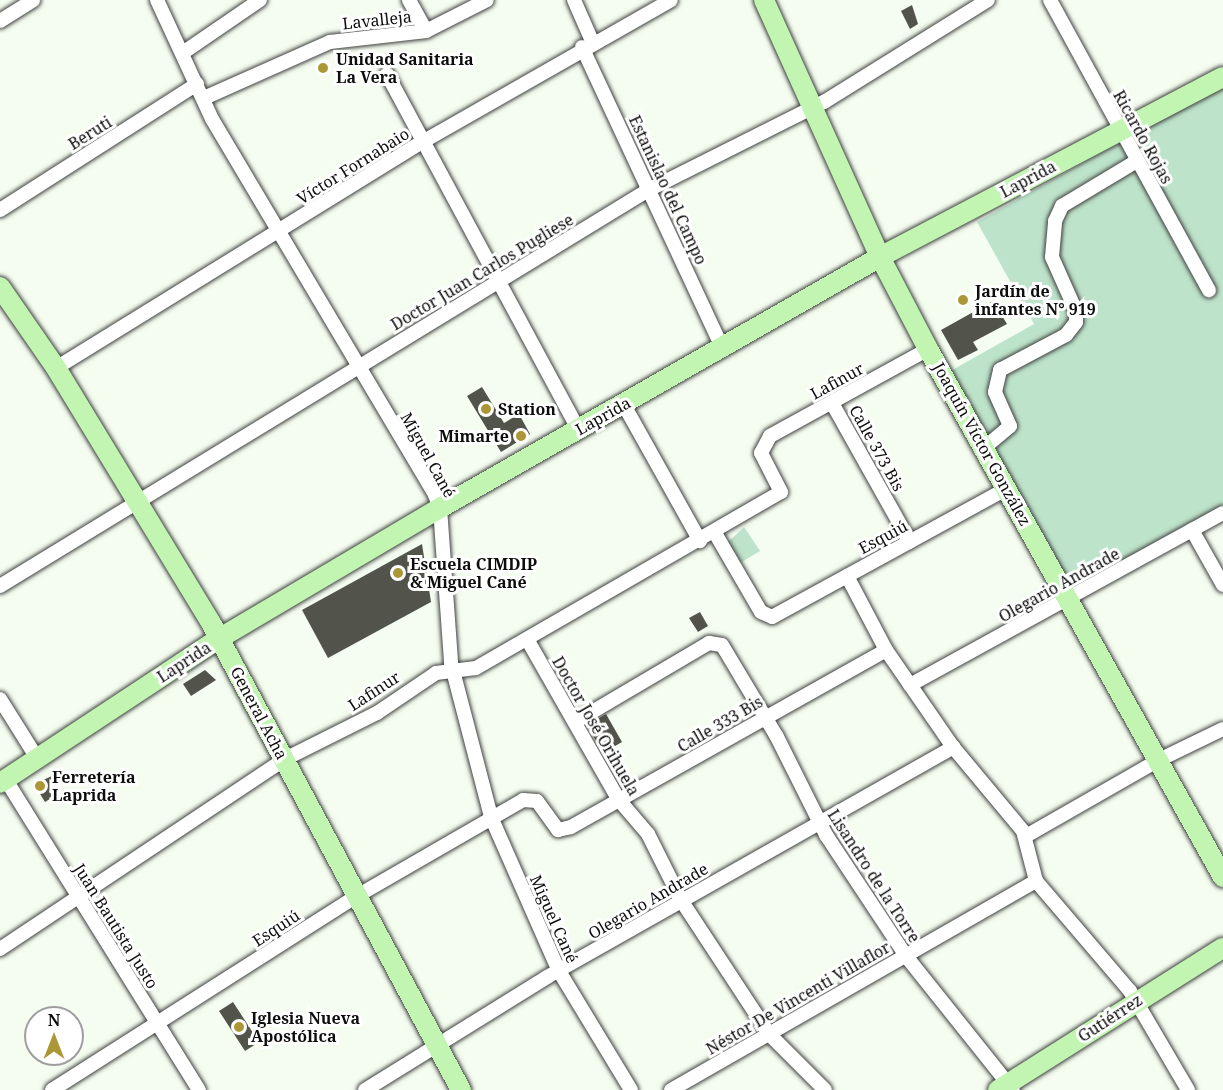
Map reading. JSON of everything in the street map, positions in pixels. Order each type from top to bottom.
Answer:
[{"type":"street","points":[[0,21],[33,0]]},
{"type":"street","name":"Miguel Cané","points":[[158,0],[204,99],[278,231],[440,508],[453,672],[491,817],[559,971],[631,1090]]},
{"type":"street","points":[[184,52],[260,0]]},
{"type":"street","points":[[409,0],[426,31]]},
{"type":"street","name":"Lavalleja","points":[[204,99],[330,42],[426,31],[487,0]]},
{"type":"street","name":"Estanislao del Campo","points":[[574,0],[587,44],[722,348]]},
{"type":"street","name":"Víctor Fornabaio","points":[[56,368],[424,141],[587,44],[671,0]]},
{"type":"street","name":"Joaquín Víctor González","points":[[764,0],[880,257],[928,349],[1223,877]]},
{"type":"street","name":"Doctor Juan Carlos Pugliese","points":[[0,586],[137,500],[650,189],[811,108],[988,0]]},
{"type":"street","name":"Ricardo Rojas","points":[[1050,0],[1209,290]]},
{"type":"street","points":[[387,74],[579,430]]},
{"type":"street","name":"Laprida","points":[[3,782],[220,638],[440,508],[880,257],[1223,77]]},
{"type":"street","name":"Beruti","points":[[0,210],[197,84]]},
{"type":"street","points":[[984,448],[1010,426],[995,392],[1000,370],[1066,335],[1076,322],[1076,311],[1052,257],[1055,220],[1062,206],[1137,161]]},
{"type":"street","name":"General Acha","points":[[0,287],[56,368],[220,638],[283,760],[461,1090]]},
{"type":"street","name":"Lafinur","points":[[0,949],[283,760],[377,712],[418,682],[436,673],[476,668],[700,541],[781,492],[763,460],[763,444],[928,349]]},
{"type":"street","name":"Calle 373 Bis","points":[[832,403],[910,542]]},
{"type":"street","points":[[624,405],[700,541]]},
{"type":"street","name":"Esquiú","points":[[715,532],[761,612],[777,615],[1006,489]]},
{"type":"street","name":"Olegario Andrade","points":[[910,685],[1223,513]]},
{"type":"street","points":[[1192,530],[1223,585]]},
{"type":"street","points":[[847,576],[886,650],[910,685],[953,747],[1026,836],[1036,881],[1136,1001],[1188,1090]]},
{"type":"street","name":"Doctor José Orihuela","points":[[527,639],[619,800],[648,834],[681,900],[769,1034],[825,1090]]},
{"type":"street","name":"Lisandro de la Torre","points":[[575,722],[709,643],[722,645],[765,717],[819,825],[906,956],[1007,1088]]},
{"type":"street","name":"Calle 333 Bis","points":[[571,827],[886,650]]},
{"type":"street","points":[[0,699],[38,758]]},
{"type":"street","points":[[1026,836],[1157,761],[1223,729]]},
{"type":"street","name":"Olegario Andrade","points":[[364,1090],[559,971],[953,747]]},
{"type":"street","name":"Juan Bautista Justo","points":[[3,782],[200,1090]]},
{"type":"street","name":"Esquiú","points":[[52,1090],[357,896],[523,800],[537,801],[558,830],[571,827]]},
{"type":"street","name":"Néstor De Vincenti Villaflor","points":[[671,1090],[1036,881]]},
{"type":"street","name":"Gutiérrez","points":[[1007,1088],[1136,1001],[1223,948]]},
{"type":"green space","points":[[1223,85],[1223,506],[1070,592],[947,373],[1034,324],[977,222]]},
{"type":"green space","points":[[744,527],[760,551],[740,563],[728,542]]},
{"type":"building","points":[[912,5],[918,24],[910,29],[901,11]]},
{"type":"building","name":"Jardín de infantes N° 919","points":[[993,301],[1007,324],[973,342],[978,350],[958,360],[941,330]]},
{"type":"building","name":"Station","points":[[482,387],[504,423],[519,414],[530,434],[501,452],[467,396]]},
{"type":"building","name":"Escuela CIMDIP & Miguel Cané","points":[[422,544],[431,602],[328,658],[302,610]]},
{"type":"building","points":[[700,612],[708,626],[698,632],[689,618]]},
{"type":"building","points":[[205,670],[216,680],[191,696],[183,684]]},
{"type":"building","points":[[606,714],[622,742],[603,753],[587,725]]},
{"type":"building","points":[[61,772],[66,779],[49,791],[53,797],[45,802],[34,784]]},
{"type":"building","name":"Iglesia Nueva Apostólica","points":[[233,1002],[259,1042],[245,1051],[219,1011]]},
{"type":"place","name":"Unidad Sanitaria La Vera","points":[[323,68]]},
{"type":"place","name":"Jardín de infantes N° 919","points":[[963,300]]},
{"type":"place","name":"Station","points":[[486,409]]},
{"type":"place","name":"Mimarte","points":[[521,436]]},
{"type":"place","name":"Escuela CIMDIP & Miguel Cané","points":[[398,573]]},
{"type":"place","name":"Ferretería Laprida","points":[[40,786]]},
{"type":"place","name":"Iglesia Nueva Apostólica","points":[[239,1027]]}]
